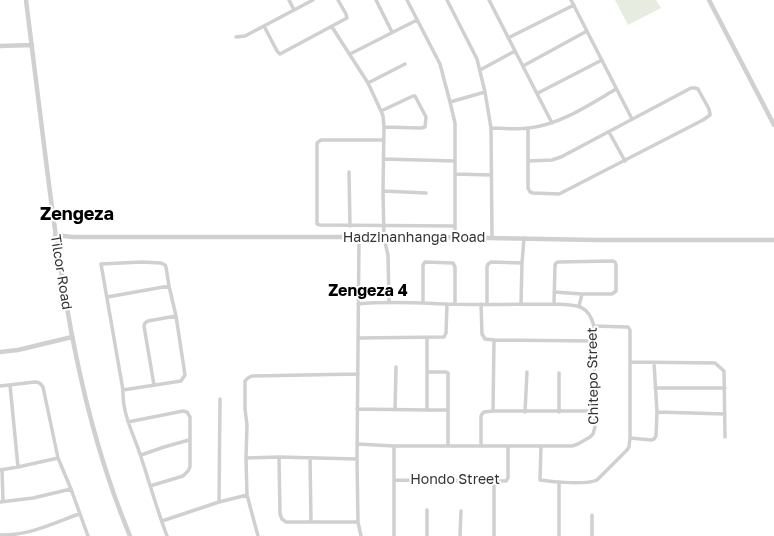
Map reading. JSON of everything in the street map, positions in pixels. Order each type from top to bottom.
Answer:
[{"type":"street","name":"Tilcor Road","points":[[26,0],[55,236],[72,338],[79,373],[96,440],[130,536]]},
{"type":"street","points":[[289,0],[294,10]]},
{"type":"street","points":[[236,37],[245,36],[313,0]]},
{"type":"street","points":[[264,26],[280,54],[347,18],[338,0]]},
{"type":"street","points":[[376,0],[392,32]]},
{"type":"street","points":[[407,0],[440,64],[450,102],[454,123],[455,238]]},
{"type":"street","points":[[447,0],[477,59],[485,92],[491,128],[492,238]]},
{"type":"street","points":[[489,0],[538,93],[552,123]]},
{"type":"street","points":[[571,0],[632,119]]},
{"type":"street","points":[[709,0],[774,125]]},
{"type":"street","points":[[508,38],[574,5]]},
{"type":"street","points":[[350,54],[417,20]]},
{"type":"street","points":[[332,26],[368,83],[382,111],[384,127],[384,238],[388,255],[389,303]]},
{"type":"street","points":[[523,66],[588,31]]},
{"type":"street","points":[[0,46],[32,45]]},
{"type":"street","points":[[480,70],[515,51]]},
{"type":"street","points":[[538,93],[602,60]]},
{"type":"street","points":[[368,83],[405,64]]},
{"type":"street","points":[[528,129],[528,160],[528,188],[529,191],[533,193],[559,194],[703,120],[710,114],[709,109],[698,89],[693,87],[609,132],[552,160],[528,160]]},
{"type":"street","points":[[491,128],[528,129],[552,123],[616,89]]},
{"type":"street","points":[[450,102],[485,92]]},
{"type":"street","points":[[382,111],[415,96],[426,117],[425,127],[421,128],[384,127]]},
{"type":"street","points":[[609,132],[625,161]]},
{"type":"street","points":[[384,140],[321,140],[317,143],[318,224],[350,226],[455,226]]},
{"type":"street","points":[[384,159],[455,161]]},
{"type":"street","points":[[349,172],[350,226]]},
{"type":"street","points":[[455,174],[491,175]]},
{"type":"street","points":[[383,191],[426,193]]},
{"type":"street","name":"Hadzinanhanga Road","points":[[55,236],[774,240]]},
{"type":"street","points":[[359,238],[357,459],[358,522],[361,536]]},
{"type":"street","points":[[521,304],[524,238]]},
{"type":"street","points":[[123,390],[182,381],[185,375],[176,316],[166,267],[161,263],[142,262],[101,264],[128,422],[141,456],[155,503],[167,536]]},
{"type":"street","points":[[422,302],[423,265],[425,262],[453,263],[455,267],[455,304]]},
{"type":"street","points":[[554,292],[612,294],[616,290],[615,262],[557,262],[555,265],[554,292],[554,304]]},
{"type":"street","points":[[487,304],[487,266],[489,263],[522,263]]},
{"type":"street","points":[[107,297],[169,286]]},
{"type":"street","points":[[358,304],[370,302],[422,302],[448,304],[554,304],[579,306],[582,294]]},
{"type":"street","points":[[358,338],[443,338],[446,335],[448,304]]},
{"type":"street","points":[[481,304],[482,334],[485,339],[594,340]]},
{"type":"street","name":"Chitepo Street","points":[[357,444],[394,446],[569,446],[587,440],[592,436],[594,430],[596,411],[594,326],[588,312],[579,306]]},
{"type":"street","points":[[154,385],[144,326],[148,321],[176,316]]},
{"type":"street","points":[[541,446],[540,480],[559,482],[590,482],[597,480],[629,447],[630,332],[628,327],[594,326]]},
{"type":"street","points":[[427,337],[427,410]]},
{"type":"street","points":[[0,352],[18,350],[72,338]]},
{"type":"street","points":[[493,411],[494,340]]},
{"type":"street","points":[[630,362],[715,363],[724,371],[725,437]]},
{"type":"street","points":[[630,438],[651,440],[656,436],[657,412],[654,363]]},
{"type":"street","points":[[395,410],[396,367]]},
{"type":"street","points":[[427,372],[448,373],[448,445]]},
{"type":"street","points":[[525,412],[527,372]]},
{"type":"street","points":[[559,373],[559,412]]},
{"type":"street","points":[[258,536],[247,495],[247,425],[245,409],[246,381],[252,376],[358,374]]},
{"type":"street","points":[[0,386],[35,382],[41,383],[58,458],[88,536]]},
{"type":"street","points":[[10,385],[18,468]]},
{"type":"street","points":[[655,388],[725,388]]},
{"type":"street","points":[[219,502],[220,399]]},
{"type":"street","points":[[357,409],[448,410]]},
{"type":"street","points":[[128,422],[183,411],[187,412],[190,418],[190,467],[188,471],[182,476],[150,486]]},
{"type":"street","points":[[481,445],[482,414],[484,412],[596,411]]},
{"type":"street","points":[[657,412],[725,414]]},
{"type":"street","points":[[141,456],[164,447],[189,440]]},
{"type":"street","points":[[394,446],[394,536]]},
{"type":"street","name":"Hondo Street","points":[[394,480],[506,481],[508,478],[508,446]]},
{"type":"street","points":[[246,458],[279,457],[357,459]]},
{"type":"street","points":[[279,457],[280,514],[282,519],[286,522],[358,522]]},
{"type":"street","points":[[58,458],[18,468],[1,470],[2,502],[33,498],[71,489]]},
{"type":"street","points":[[310,458],[311,522]]},
{"type":"street","points":[[494,480],[494,536]]},
{"type":"street","points":[[559,482],[559,536]]},
{"type":"street","points":[[162,521],[219,502],[247,495]]},
{"type":"street","points":[[427,510],[427,536]]},
{"type":"street","points":[[460,536],[461,511]]},
{"type":"street","points":[[0,535],[6,536],[33,531],[79,514]]},
{"type":"street","points":[[592,515],[592,536]]},
{"type":"shaded area","points":[[615,0],[656,0],[661,8],[628,25]]},
{"type":"district","name":"Zengeza","points":[[77,214]]},
{"type":"district","name":"Zengeza 4","points":[[368,291]]}]
